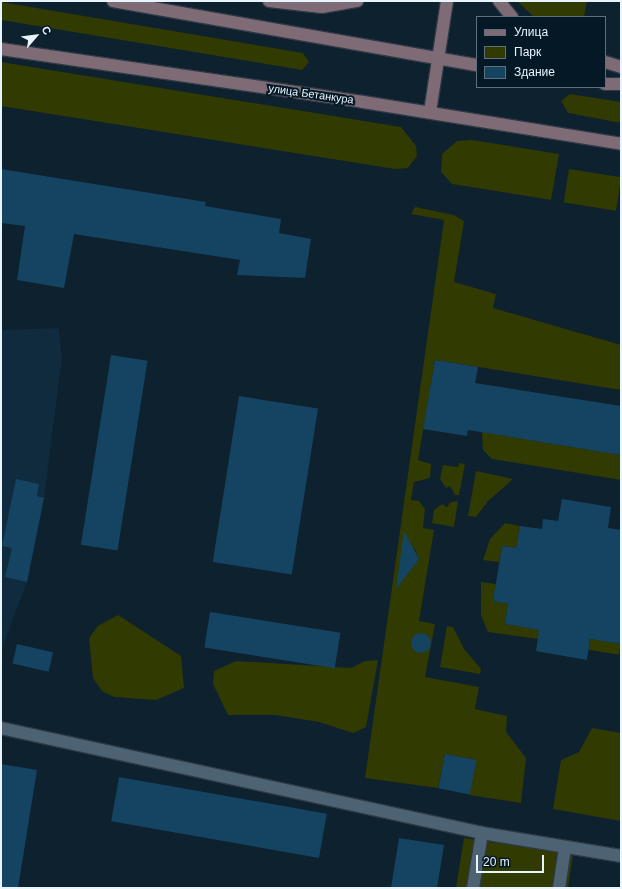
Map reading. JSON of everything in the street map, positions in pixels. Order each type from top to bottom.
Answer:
[{"type":"main road","points":[[113,1],[476,65]]},
{"type":"main road","points":[[269,1],[322,7],[357,1]]},
{"type":"main road","points":[[430,112],[447,1]]},
{"type":"main road","points":[[499,1],[511,16]]},
{"type":"main road","name":"улица Бетанкура","points":[[1,49],[430,112],[621,144]]},
{"type":"main road","points":[[606,62],[621,67]]},
{"type":"main road","points":[[606,84],[621,84]]},
{"type":"street","points":[[1,728],[482,833],[565,848],[621,856]]},
{"type":"street","points":[[473,888],[482,833]]},
{"type":"street","points":[[559,888],[565,848]]},
{"type":"shaded area","points":[[59,328],[62,357],[44,498],[27,582],[1,651],[1,330]]},
{"type":"green space","points":[[517,1],[587,1],[584,16],[533,16]]},
{"type":"green space","points":[[1,2],[303,53],[309,62],[302,70],[1,20]]},
{"type":"green space","points":[[1,62],[401,127],[416,146],[417,156],[408,168],[395,169],[1,106]]},
{"type":"green space","points":[[570,94],[621,102],[621,123],[568,113],[561,101]]},
{"type":"green space","points":[[472,140],[559,154],[551,200],[452,184],[441,172],[442,154],[457,141]]},
{"type":"green space","points":[[569,169],[621,177],[616,211],[564,203]]},
{"type":"green space","points":[[415,207],[454,215],[464,221],[454,282],[496,294],[493,308],[621,345],[621,390],[435,360],[418,460],[431,464],[430,478],[414,482],[411,500],[419,501],[425,509],[423,528],[434,530],[419,621],[435,624],[425,677],[479,687],[475,709],[507,716],[506,732],[526,758],[521,803],[469,795],[476,760],[445,754],[438,788],[365,778],[444,220],[411,214]],"holes":[[[409,546],[414,548],[419,559],[407,571]],[[422,635],[429,644],[421,651],[414,642]]]},
{"type":"green space","points":[[482,432],[621,455],[621,480],[492,459],[483,450]]},
{"type":"green space","points":[[459,463],[465,464],[459,495],[455,495],[450,486],[446,488],[440,479],[443,465],[458,467]]},
{"type":"green space","points":[[476,471],[513,479],[488,501],[476,517],[468,516]]},
{"type":"green space","points":[[458,501],[454,527],[432,523],[434,510],[442,504],[447,507],[451,502]]},
{"type":"green space","points":[[505,523],[520,526],[516,548],[502,546],[499,562],[483,560],[490,539]]},
{"type":"green space","points":[[481,582],[496,584],[493,601],[508,604],[505,624],[540,630],[538,639],[488,632],[481,615]]},
{"type":"green space","points":[[118,615],[181,656],[184,688],[156,700],[114,697],[102,691],[93,678],[89,638],[98,626]]},
{"type":"green space","points":[[447,626],[453,627],[464,649],[481,669],[480,674],[440,667]]},
{"type":"green space","points":[[590,639],[621,644],[619,655],[588,650]]},
{"type":"green space","points":[[378,660],[366,727],[353,733],[319,722],[276,715],[228,715],[213,684],[214,671],[236,661],[351,668],[365,661]]},
{"type":"green space","points":[[592,728],[621,733],[621,821],[553,809],[561,760],[579,752]]},
{"type":"green space","points":[[464,838],[573,854],[568,888],[456,888]]},
{"type":"building","points":[[1,169],[206,202],[205,206],[281,219],[279,233],[311,239],[305,278],[237,275],[240,260],[74,234],[64,288],[17,280],[25,226],[1,223]]},
{"type":"building","points":[[111,355],[148,361],[118,550],[81,545]]},
{"type":"building","points":[[435,360],[478,367],[475,383],[621,406],[621,455],[468,430],[467,436],[423,429]]},
{"type":"building","points":[[239,396],[318,409],[292,574],[213,562]]},
{"type":"building","points":[[16,479],[39,484],[37,496],[44,498],[27,582],[5,577],[12,548],[2,546]]},
{"type":"building","points":[[562,499],[611,507],[608,528],[621,530],[621,644],[590,639],[587,660],[536,651],[539,630],[505,624],[508,604],[493,601],[502,546],[516,548],[520,526],[542,529],[543,519],[558,521]]},
{"type":"building","points":[[404,531],[419,559],[396,589]]},
{"type":"building","points":[[210,612],[340,633],[335,668],[204,648]]},
{"type":"building","points":[[421,633],[428,636],[431,643],[428,650],[421,653],[414,650],[411,643],[414,636]]},
{"type":"building","points":[[17,644],[53,652],[49,672],[13,663]]},
{"type":"building","points":[[445,754],[476,760],[470,794],[438,788]]},
{"type":"building","points":[[1,764],[37,770],[18,888],[1,888]]},
{"type":"building","points":[[119,777],[327,814],[319,858],[111,821]]},
{"type":"building","points":[[399,838],[444,845],[437,888],[391,888]]}]
